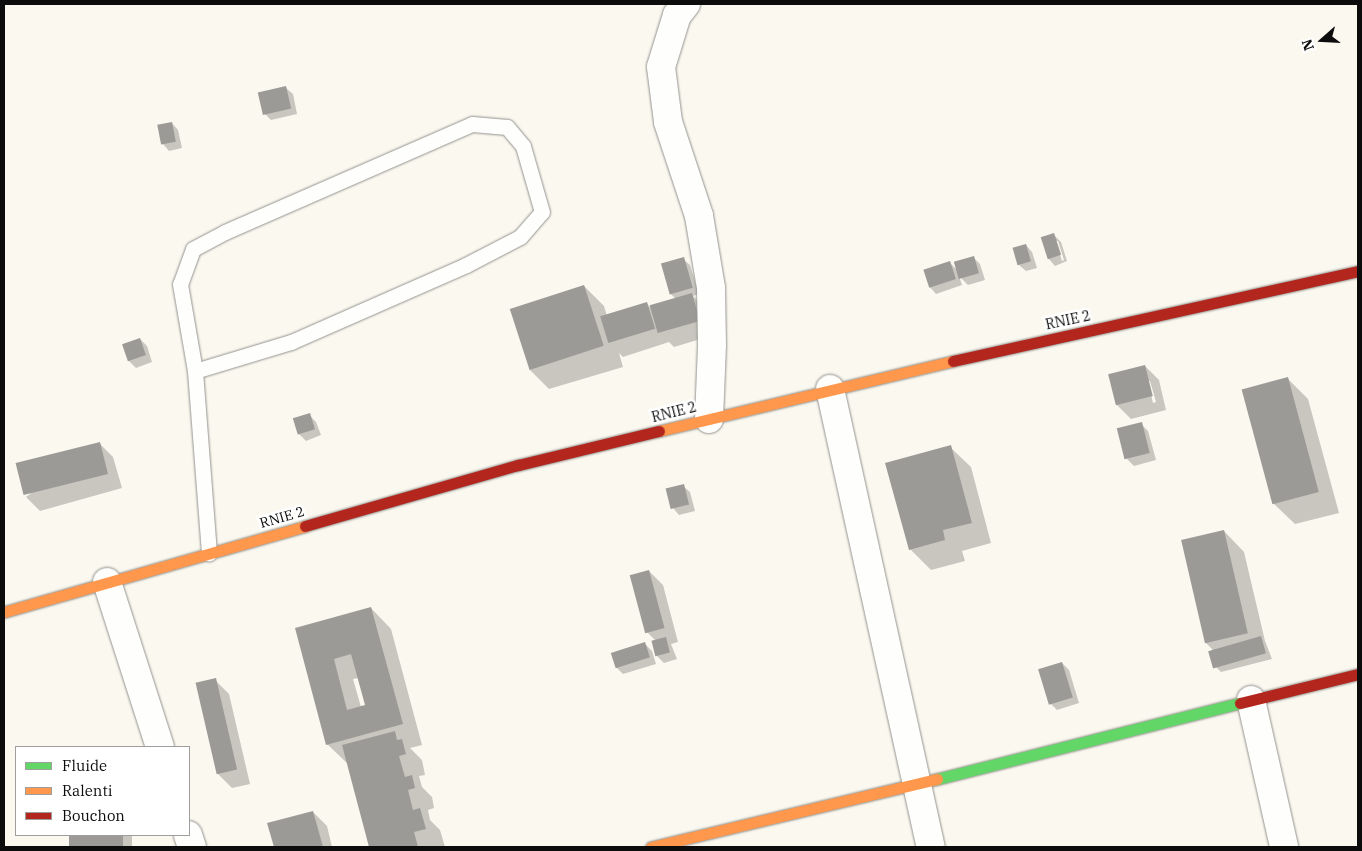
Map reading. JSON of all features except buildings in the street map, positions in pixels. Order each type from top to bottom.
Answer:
[{"type":"main road","name":"RNIE 2","points":[[4,612],[518,465],[897,372],[1358,271]]},
{"type":"main road","points":[[651,847],[917,784],[1358,674]]},
{"type":"street","points":[[686,4],[678,15],[661,67],[668,122],[699,216],[711,288],[710,419]]},
{"type":"street","points":[[830,389],[932,847]]},
{"type":"street","points":[[107,582],[160,746]]},
{"type":"street","points":[[1251,700],[1284,847]]},
{"type":"lane","points":[[195,370],[291,342],[466,265],[520,237],[542,212],[523,146],[507,126],[472,124],[225,232],[193,249],[180,284],[195,370],[210,553]]},
{"type":"lane","points":[[704,847],[710,832]]},
{"type":"traffic: fast","points":[[937,779],[1240,703]]},
{"type":"traffic: slow","points":[[659,431],[953,361]]},
{"type":"traffic: slow","points":[[4,612],[305,526]]},
{"type":"traffic: slow","points":[[651,847],[937,779]]},
{"type":"traffic: jam","points":[[953,361],[1358,271]]},
{"type":"traffic: jam","points":[[305,526],[518,465],[659,431]]},
{"type":"traffic: jam","points":[[1240,703],[1358,674]]}]
